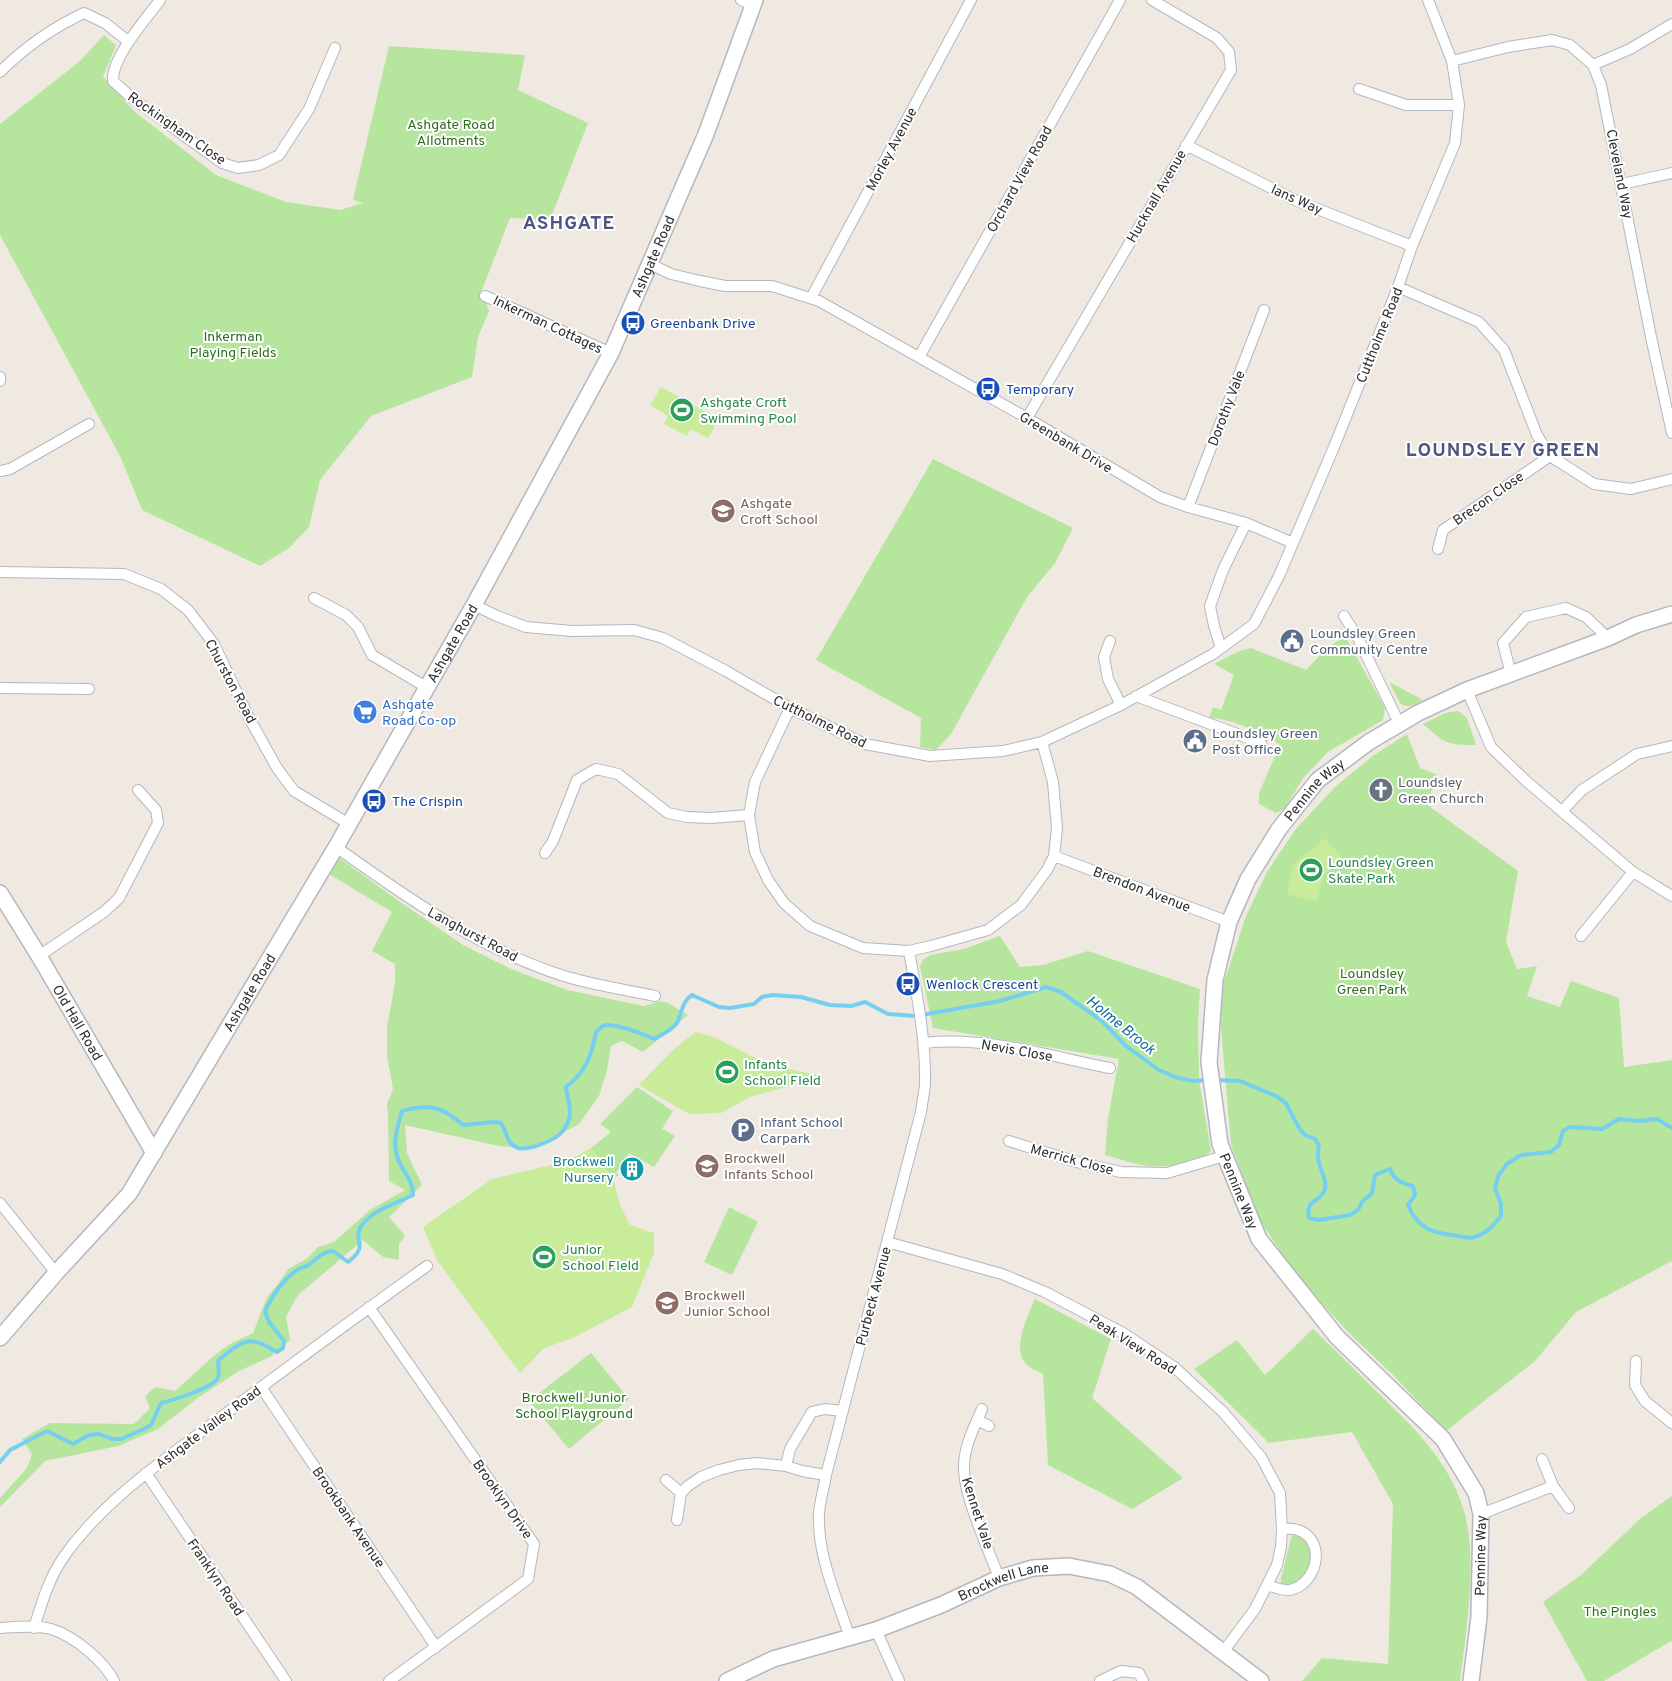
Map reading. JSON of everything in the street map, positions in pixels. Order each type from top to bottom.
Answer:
[{"type":"street","points":[[0,72],[18,54],[59,25],[84,13],[105,23],[129,42],[160,0]]},
{"type":"street","name":"Morley Avenue","points":[[810,298],[971,0]]},
{"type":"street","name":"Orchard View Road","points":[[919,358],[1120,0]]},
{"type":"street","name":"Hucknall Avenue","points":[[1027,418],[1231,70],[1229,52],[1217,38],[1152,0]]},
{"type":"street","name":"Cuttholme Road","points":[[474,605],[526,627],[572,631],[634,630],[663,638],[726,671],[790,708],[865,744],[930,756],[1003,751],[1042,742],[1121,705],[1222,648],[1254,624],[1279,576],[1334,447],[1398,287],[1412,246],[1455,143],[1459,105],[1452,61],[1428,0]]},
{"type":"street","name":"Ashgate Road","points":[[0,1338],[56,1273],[129,1194],[336,847],[474,605],[611,353],[706,134],[750,2]]},
{"type":"street","points":[[1593,65],[1630,49],[1672,24]]},
{"type":"street","name":"Cleveland Way","points":[[1452,61],[1508,47],[1552,40],[1570,45],[1593,65],[1602,85],[1651,337],[1672,428]]},
{"type":"street","name":"Rockingham Close","points":[[129,42],[118,57],[112,74],[113,81],[140,104],[222,163],[238,168],[259,165],[278,155],[309,109],[335,48]]},
{"type":"street","points":[[1359,89],[1406,104],[1459,105]]},
{"type":"street","name":"Ians Way","points":[[1186,145],[1297,201],[1412,246]]},
{"type":"street","points":[[1622,184],[1672,172]]},
{"type":"street","name":"Greenbank Drive","points":[[650,264],[671,274],[700,281],[725,286],[772,286],[810,298],[1027,418],[1160,497],[1246,523],[1293,542]]},
{"type":"street","points":[[1398,287],[1479,322],[1504,350],[1537,435],[1550,456],[1594,484],[1631,489],[1672,479]]},
{"type":"street","name":"Inkerman Cottages","points":[[485,296],[611,353]]},
{"type":"street","name":"Dorothy Vale","points":[[1188,507],[1264,310]]},
{"type":"street","points":[[0,471],[10,469],[88,424]]},
{"type":"street","name":"Brecon Close","points":[[1438,549],[1443,530],[1550,456]]},
{"type":"street","points":[[1222,648],[1214,626],[1210,606],[1223,570],[1246,523]]},
{"type":"street","name":"Churston Road","points":[[0,572],[124,574],[161,589],[188,610],[214,644],[248,716],[277,768],[294,791],[348,824]]},
{"type":"street","points":[[314,598],[346,615],[358,626],[372,655],[426,687]]},
{"type":"street","points":[[1512,674],[1503,643],[1526,617],[1566,608],[1586,617],[1608,638]]},
{"type":"street","name":"Pennine Way","points":[[1471,1681],[1479,1617],[1481,1514],[1476,1493],[1443,1439],[1337,1337],[1259,1238],[1220,1144],[1209,1062],[1215,980],[1229,922],[1248,879],[1279,829],[1318,780],[1369,742],[1399,723],[1467,690],[1608,638],[1636,625],[1672,614]]},
{"type":"street","points":[[1344,616],[1358,638],[1399,723]]},
{"type":"street","points":[[1110,642],[1104,657],[1108,679],[1121,705]]},
{"type":"street","points":[[0,688],[89,689]]},
{"type":"street","points":[[1467,690],[1491,747],[1632,872],[1672,896]]},
{"type":"street","points":[[1136,696],[1261,743]]},
{"type":"street","points":[[790,708],[755,782],[750,815],[755,852],[768,880],[784,903],[810,926],[863,948],[909,951],[930,947],[988,930],[1021,905],[1047,870],[1054,856],[1057,828],[1053,782],[1042,742]]},
{"type":"street","points":[[1562,811],[1582,790],[1637,754],[1672,746]]},
{"type":"street","points":[[544,853],[553,842],[564,816],[572,788],[577,780],[596,769],[618,774],[668,813],[687,817],[712,818],[750,815]]},
{"type":"street","points":[[39,956],[104,912],[119,898],[158,823],[156,810],[138,790]]},
{"type":"street","name":"Langhurst Road","points":[[336,847],[410,900],[495,949],[564,976],[655,996]]},
{"type":"street","name":"Brendon Avenue","points":[[1054,856],[1229,922]]},
{"type":"street","points":[[1581,936],[1632,872]]},
{"type":"street","name":"Old Hall Road","points":[[0,895],[39,956],[154,1153]]},
{"type":"street","name":"Purbeck Avenue","points":[[850,1638],[825,1563],[821,1543],[819,1513],[826,1475],[842,1411],[922,1112],[925,1085],[924,1042],[922,1020],[909,951]]},
{"type":"street","name":"Nevis Close","points":[[924,1042],[946,1040],[983,1043],[1110,1068]]},
{"type":"street","name":"Merrick Close","points":[[1009,1141],[1076,1162],[1121,1172],[1167,1174],[1224,1156]]},
{"type":"street","points":[[0,1204],[56,1273]]},
{"type":"street","name":"Peak View Road","points":[[887,1242],[1002,1274],[1045,1292],[1122,1334],[1174,1367],[1223,1412],[1261,1457],[1280,1494],[1282,1529],[1277,1565],[1255,1608],[1223,1652]]},
{"type":"street","name":"Ashgate Valley Road","points":[[34,1628],[48,1585],[64,1557],[100,1512],[146,1473],[427,1266]]},
{"type":"street","name":"Brooklyn Drive","points":[[369,1307],[534,1544],[528,1579],[389,1681]]},
{"type":"street","points":[[1636,1361],[1635,1384],[1645,1401],[1672,1423]]},
{"type":"street","name":"Brookbank Avenue","points":[[261,1387],[436,1646]]},
{"type":"street","points":[[786,1466],[790,1449],[812,1412],[825,1409],[842,1411]]},
{"type":"street","name":"Kennet Vale","points":[[982,1409],[967,1446],[964,1468],[966,1489],[999,1578]]},
{"type":"street","points":[[977,1420],[989,1426]]},
{"type":"street","points":[[1542,1459],[1553,1486],[1569,1508]]},
{"type":"street","points":[[677,1520],[682,1493],[688,1486],[701,1477],[732,1467],[757,1464],[786,1466],[826,1475]]},
{"type":"street","name":"Franklyn Road","points":[[146,1473],[286,1681]]},
{"type":"street","points":[[666,1480],[682,1493]]},
{"type":"street","points":[[1481,1514],[1553,1486]]},
{"type":"street","points":[[1267,1584],[1283,1590],[1290,1590],[1307,1580],[1312,1572],[1316,1549],[1309,1537],[1296,1529],[1282,1529]]},
{"type":"street","name":"Brockwell Lane","points":[[727,1681],[773,1658],[876,1630],[941,1605],[999,1578],[1033,1568],[1069,1566],[1110,1574],[1137,1588],[1261,1681]]},
{"type":"street","points":[[0,1628],[50,1629],[67,1636],[86,1649],[110,1672],[114,1681]]},
{"type":"street","points":[[876,1630],[899,1681]]},
{"type":"street","points":[[1100,1681],[1121,1671],[1139,1673],[1143,1681]]},
{"type":"green space","name":"Inkerman Playing Fields","points":[[104,35],[116,45],[103,77],[135,112],[216,175],[286,202],[340,210],[363,203],[353,200],[389,46],[525,55],[518,90],[588,123],[550,220],[510,218],[482,290],[489,311],[478,337],[472,377],[371,416],[320,480],[309,527],[289,548],[260,566],[142,510],[121,458],[0,235],[0,124],[79,62]]},
{"type":"green space","name":"Ashgate Croft Swimming Pool","points":[[661,387],[719,419],[708,438],[691,429],[687,436],[664,424],[668,416],[650,405]]},
{"type":"green space","points":[[933,459],[1073,528],[1055,563],[1027,597],[951,734],[936,750],[920,747],[921,718],[816,660]]},
{"type":"green space","points":[[1345,636],[1385,708],[1383,720],[1328,752],[1304,777],[1285,808],[1276,813],[1259,804],[1259,793],[1280,745],[1246,727],[1209,718],[1213,707],[1221,710],[1234,675],[1214,664],[1239,651],[1251,648],[1306,670],[1326,649]]},
{"type":"green space","points":[[1389,682],[1423,700],[1411,706],[1404,706],[1400,703]]},
{"type":"green space","points":[[1458,711],[1467,718],[1476,745],[1446,742],[1423,724],[1445,713]]},
{"type":"green space","name":"Loundsley Green Park","points":[[1407,734],[1420,768],[1438,775],[1426,804],[1518,871],[1506,942],[1517,969],[1537,966],[1527,996],[1560,1007],[1571,981],[1619,998],[1624,1067],[1672,1060],[1672,1261],[1576,1312],[1535,1361],[1446,1431],[1394,1376],[1346,1330],[1297,1276],[1258,1218],[1231,1144],[1220,1017],[1224,982],[1246,916],[1267,872],[1295,830],[1335,787],[1374,755]]},
{"type":"green space","name":"Loundsley Green Skate Park","points":[[1325,838],[1343,859],[1324,874],[1317,902],[1287,894],[1293,865]]},
{"type":"green space","points":[[338,857],[463,945],[511,969],[567,990],[644,1006],[660,1001],[668,1003],[688,1015],[643,1052],[622,1041],[611,1046],[607,1070],[599,1096],[579,1124],[531,1149],[499,1146],[405,1125],[407,1153],[422,1185],[389,1217],[405,1236],[399,1244],[399,1260],[383,1257],[363,1240],[298,1295],[286,1317],[290,1340],[270,1357],[239,1371],[199,1397],[158,1429],[118,1446],[45,1461],[0,1507],[0,1498],[27,1468],[32,1454],[22,1439],[50,1423],[134,1424],[150,1408],[145,1396],[155,1387],[175,1391],[228,1345],[253,1333],[267,1297],[288,1269],[308,1258],[318,1247],[334,1242],[370,1210],[405,1190],[389,1181],[387,1104],[393,1089],[387,1056],[387,1027],[395,983],[395,964],[372,951],[392,912],[329,874]]},
{"type":"green space","points":[[1000,936],[1020,967],[1043,965],[1088,951],[1200,989],[1198,1023],[1199,1080],[1211,1151],[1191,1162],[1166,1166],[1151,1166],[1105,1155],[1108,1118],[1119,1059],[933,1028],[920,966],[924,959],[930,955],[964,949]]},
{"type":"green space","name":"Infants School FIeld","points":[[695,1032],[714,1037],[751,1056],[782,1068],[825,1076],[750,1097],[721,1113],[689,1114],[639,1085],[672,1051]]},
{"type":"green space","points":[[637,1087],[673,1111],[662,1129],[675,1136],[654,1167],[629,1153],[616,1173],[619,1175],[613,1178],[591,1148],[611,1132],[600,1124]]},
{"type":"green space","name":"Junior School FIeld","points":[[591,1148],[613,1178],[620,1205],[630,1225],[654,1233],[654,1253],[632,1307],[573,1338],[544,1348],[520,1373],[437,1260],[423,1227],[492,1179],[568,1161]]},
{"type":"green space","points":[[729,1207],[758,1222],[732,1275],[704,1262]]},
{"type":"green space","points":[[1035,1299],[1111,1339],[1092,1398],[1183,1478],[1132,1509],[1048,1465],[1043,1374],[1026,1364],[1020,1349],[1022,1332]]},
{"type":"green space","points":[[1313,1329],[1415,1430],[1439,1460],[1458,1493],[1468,1530],[1470,1550],[1470,1595],[1460,1681],[1302,1681],[1322,1658],[1388,1664],[1393,1504],[1352,1432],[1269,1443],[1194,1369],[1237,1340],[1265,1375]]},
{"type":"green space","name":"Brockwell Junior School Playground","points":[[591,1353],[629,1399],[569,1449],[529,1401]]},
{"type":"green space","name":"The Pingles","points":[[1672,1496],[1672,1642],[1604,1681],[1587,1681],[1543,1602],[1581,1575],[1641,1518]]},
{"type":"green space","points":[[1294,1534],[1304,1537],[1309,1544],[1311,1554],[1310,1565],[1305,1575],[1299,1582],[1291,1586],[1281,1583],[1281,1579],[1291,1538]]},
{"type":"waterway","name":"Holme Brook","points":[[0,1462],[10,1450],[47,1431],[73,1444],[89,1435],[99,1434],[112,1439],[121,1439],[151,1425],[161,1403],[174,1400],[210,1385],[218,1377],[218,1361],[240,1344],[251,1341],[256,1342],[277,1352],[283,1348],[284,1341],[269,1322],[265,1311],[282,1284],[298,1270],[326,1253],[333,1251],[348,1262],[355,1256],[360,1247],[358,1233],[364,1222],[377,1212],[413,1195],[410,1182],[397,1157],[395,1144],[402,1111],[428,1107],[449,1114],[463,1125],[501,1123],[509,1141],[514,1146],[522,1149],[545,1143],[559,1135],[568,1123],[570,1111],[566,1087],[573,1082],[587,1063],[596,1032],[604,1025],[610,1025],[629,1029],[654,1039],[675,1026],[684,1004],[692,995],[719,1007],[730,1008],[754,1004],[762,997],[772,995],[801,997],[830,1005],[851,1006],[865,1002],[888,1014],[916,1016],[1000,1001],[1046,987],[1061,992],[1102,1021],[1126,1046],[1159,1070],[1175,1077],[1193,1081],[1207,1080]]},
{"type":"waterway","name":"Holme Brook","points":[[1214,1080],[1240,1081],[1276,1096],[1286,1103],[1299,1128],[1305,1135],[1315,1139],[1319,1146],[1318,1159],[1325,1179],[1325,1189],[1320,1197],[1309,1207],[1309,1218],[1319,1220],[1350,1215],[1358,1210],[1362,1202],[1372,1193],[1375,1175],[1390,1169],[1396,1179],[1413,1186],[1415,1195],[1408,1205],[1422,1225],[1434,1231],[1466,1238],[1478,1236],[1486,1232],[1501,1216],[1501,1204],[1495,1189],[1498,1176],[1507,1164],[1521,1155],[1551,1152],[1559,1145],[1563,1131],[1570,1127],[1602,1129],[1619,1119],[1639,1121],[1657,1119],[1672,1128]]},
{"type":"place","name":"Greenbank Drive","points":[[633,323]]},
{"type":"place","name":"Temporary","points":[[988,389]]},
{"type":"place","name":"Ashgate Croft Swimming Pool","points":[[682,410]]},
{"type":"place","name":"Ashgate Croft School","points":[[723,511]]},
{"type":"place","name":"Loundsley Green Community Centre","points":[[1292,641]]},
{"type":"place","name":"Ashgate Road Co-op","points":[[365,712]]},
{"type":"place","name":"Loundsley Green Post Office","points":[[1195,741]]},
{"type":"place","name":"Loundsley Green Church","points":[[1381,790]]},
{"type":"place","name":"The Crispin","points":[[374,801]]},
{"type":"place","name":"Loundsley Green Skate Park","points":[[1311,870]]},
{"type":"place","name":"Wenlock Crescent","points":[[908,984]]},
{"type":"place","name":"Infants School FIeld","points":[[727,1072]]},
{"type":"place","name":"Infant School Carpark","points":[[743,1130]]},
{"type":"place","name":"Brockwell Infants School","points":[[707,1166]]},
{"type":"place","name":"Brockwell Nursery","points":[[632,1169]]},
{"type":"place","name":"Junior School FIeld","points":[[544,1257]]},
{"type":"place","name":"Brockwell Junior School","points":[[667,1303]]},
{"type":"district","name":"ASHGATE","points":[[569,222]]},
{"type":"district","name":"LOUNDSLEY GREEN","points":[[1503,449]]},
{"type":"park label","name":"Ashgate Road Allotments","points":[[451,132]]}]
